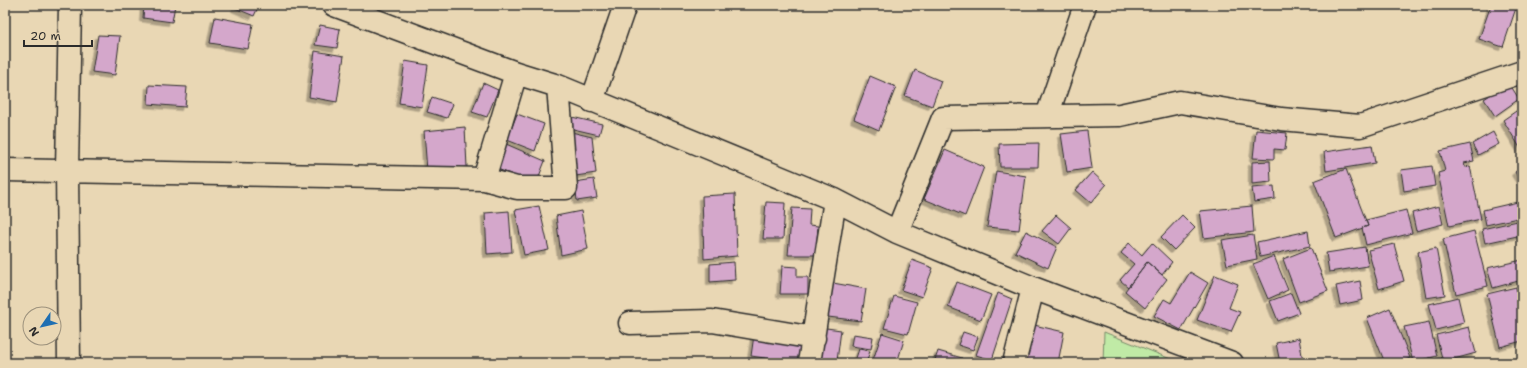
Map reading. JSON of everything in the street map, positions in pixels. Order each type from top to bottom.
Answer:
[{"type":"street","points":[[69,363],[67,170],[70,5]]},
{"type":"street","points":[[592,101],[625,5]]},
{"type":"street","points":[[1047,116],[1085,5]]},
{"type":"street","points":[[338,6],[516,73],[558,86],[834,200],[897,232],[1033,288],[1232,363]]},
{"type":"street","points":[[897,232],[943,118],[1120,115],[1180,102],[1281,119],[1360,126],[1522,72]]},
{"type":"street","points":[[484,179],[516,73]]},
{"type":"street","points":[[5,170],[484,179],[517,188],[566,188],[558,86]]},
{"type":"street","points":[[809,363],[834,200]]},
{"type":"street","points":[[1014,363],[1033,288]]},
{"type":"street","points":[[630,323],[712,321],[814,338]]},
{"type":"green space","points":[[1104,332],[1178,362],[1178,363],[1103,363]]},
{"type":"building","points":[[144,5],[175,5],[172,22],[143,18]]},
{"type":"building","points":[[236,5],[259,5],[254,16],[235,8]]},
{"type":"building","points":[[1491,5],[1517,5],[1503,47],[1479,39]]},
{"type":"building","points":[[215,17],[253,24],[248,49],[210,43]]},
{"type":"building","points":[[320,25],[340,29],[337,48],[315,45]]},
{"type":"building","points":[[98,35],[120,36],[115,75],[92,72]]},
{"type":"building","points":[[315,51],[344,56],[337,102],[309,97]]},
{"type":"building","points":[[405,61],[428,65],[422,107],[399,103]]},
{"type":"building","points":[[915,70],[941,81],[932,106],[905,96]]},
{"type":"building","points":[[870,76],[896,87],[879,130],[854,119]]},
{"type":"building","points":[[483,83],[498,90],[487,117],[472,112]]},
{"type":"building","points":[[1509,83],[1519,99],[1495,116],[1484,99]]},
{"type":"building","points":[[149,85],[187,87],[185,107],[148,104]]},
{"type":"building","points":[[432,97],[453,104],[447,118],[427,112]]},
{"type":"building","points":[[1522,107],[1522,151],[1503,120]]},
{"type":"building","points":[[517,114],[544,124],[535,151],[507,140]]},
{"type":"building","points":[[572,117],[602,124],[599,135],[569,128]]},
{"type":"building","points":[[465,127],[467,167],[427,171],[424,131]]},
{"type":"building","points":[[563,130],[592,137],[596,173],[569,177]]},
{"type":"building","points":[[1256,130],[1287,133],[1285,150],[1274,149],[1274,159],[1253,158]]},
{"type":"building","points":[[1087,131],[1092,168],[1067,172],[1061,134]]},
{"type":"building","points":[[1493,132],[1499,144],[1478,155],[1472,144]]},
{"type":"building","points":[[1039,143],[1038,167],[1000,167],[999,144]]},
{"type":"building","points":[[506,144],[545,161],[536,184],[495,168]]},
{"type":"building","points":[[1470,144],[1474,161],[1464,163],[1465,167],[1470,166],[1481,219],[1449,226],[1438,173],[1445,171],[1440,151]]},
{"type":"building","points":[[1372,145],[1375,163],[1326,171],[1324,152]]},
{"type":"building","points":[[945,150],[984,167],[965,216],[924,199]]},
{"type":"building","points":[[1270,161],[1271,182],[1252,184],[1252,162]]},
{"type":"building","points":[[1432,166],[1435,186],[1404,191],[1401,170]]},
{"type":"building","points":[[1522,167],[1522,183],[1515,172]]},
{"type":"building","points":[[1346,169],[1368,226],[1336,238],[1314,181]]},
{"type":"building","points":[[996,171],[1026,176],[1019,230],[987,227]]},
{"type":"building","points":[[1092,172],[1106,185],[1091,203],[1076,190]]},
{"type":"building","points":[[594,179],[597,198],[577,201],[575,182]]},
{"type":"building","points":[[1274,186],[1275,199],[1254,202],[1252,188]]},
{"type":"building","points":[[735,194],[737,256],[704,259],[702,196]]},
{"type":"building","points":[[1522,201],[1522,217],[1486,225],[1483,210]]},
{"type":"building","points":[[766,202],[785,203],[783,239],[763,239]]},
{"type":"building","points":[[539,206],[549,250],[524,255],[515,210]]},
{"type":"building","points":[[1252,206],[1254,232],[1204,238],[1200,211]]},
{"type":"building","points":[[1439,206],[1443,224],[1416,231],[1412,213]]},
{"type":"building","points":[[792,208],[810,209],[809,225],[818,226],[816,255],[788,255]]},
{"type":"building","points":[[1406,210],[1412,233],[1366,245],[1362,228],[1368,226],[1366,220]]},
{"type":"building","points":[[509,211],[512,252],[487,254],[485,213]]},
{"type":"building","points":[[581,211],[588,249],[561,255],[556,216]]},
{"type":"building","points":[[1056,215],[1071,228],[1059,244],[1042,231]]},
{"type":"building","points":[[1182,215],[1195,228],[1174,250],[1161,237]]},
{"type":"building","points":[[1522,220],[1522,235],[1485,243],[1482,229]]},
{"type":"building","points":[[1026,231],[1057,247],[1048,268],[1015,252]]},
{"type":"building","points":[[1308,231],[1310,246],[1260,257],[1257,242]]},
{"type":"building","points":[[1474,231],[1488,286],[1456,294],[1443,239]]},
{"type":"building","points":[[1253,235],[1257,259],[1227,265],[1222,240]]},
{"type":"building","points":[[1129,243],[1142,255],[1152,243],[1172,262],[1162,275],[1147,262],[1128,287],[1120,280],[1134,264],[1121,253]]},
{"type":"building","points":[[1394,244],[1404,281],[1379,289],[1368,250]]},
{"type":"building","points":[[1365,247],[1368,266],[1329,272],[1326,253]]},
{"type":"building","points":[[1311,248],[1328,291],[1299,302],[1283,259]]},
{"type":"building","points":[[1436,248],[1445,295],[1426,298],[1418,252]]},
{"type":"building","points":[[1274,256],[1288,290],[1268,299],[1253,264]]},
{"type":"building","points":[[912,260],[933,268],[922,297],[901,290]]},
{"type":"building","points":[[1522,260],[1522,280],[1493,288],[1487,268]]},
{"type":"building","points":[[734,262],[735,280],[710,282],[710,264]]},
{"type":"building","points":[[1147,262],[1167,279],[1145,308],[1125,291]]},
{"type":"building","points":[[782,266],[797,267],[797,277],[808,277],[808,294],[780,294]]},
{"type":"building","points":[[1190,272],[1208,283],[1181,330],[1154,316],[1164,299],[1171,303]]},
{"type":"building","points":[[1215,275],[1238,284],[1229,308],[1240,312],[1231,332],[1197,320]]},
{"type":"building","points":[[1360,281],[1363,300],[1340,305],[1336,286]]},
{"type":"building","points":[[957,282],[991,295],[981,320],[948,307]]},
{"type":"building","points":[[833,283],[866,289],[861,321],[828,317]]},
{"type":"building","points":[[1516,287],[1522,313],[1522,341],[1500,347],[1487,294]]},
{"type":"building","points":[[998,293],[1012,299],[992,360],[976,355]]},
{"type":"building","points":[[1291,293],[1299,313],[1278,321],[1270,301]]},
{"type":"building","points":[[894,296],[917,302],[908,334],[884,328]]},
{"type":"building","points":[[1458,297],[1464,323],[1436,330],[1429,304]]},
{"type":"building","points":[[1390,308],[1410,358],[1397,363],[1385,363],[1367,318]]},
{"type":"building","points":[[1429,322],[1437,356],[1413,362],[1404,327]]},
{"type":"building","points":[[1034,325],[1064,332],[1058,363],[1026,363]]},
{"type":"building","points":[[819,327],[841,330],[837,361],[814,357]]},
{"type":"building","points":[[1469,327],[1476,353],[1443,362],[1436,335]]},
{"type":"building","points":[[963,332],[978,337],[973,350],[958,345]]},
{"type":"building","points":[[882,333],[904,340],[897,363],[872,363]]},
{"type":"building","points":[[853,334],[873,337],[871,349],[851,346]]},
{"type":"building","points":[[754,335],[802,343],[798,363],[751,356]]},
{"type":"building","points":[[1299,338],[1303,361],[1280,363],[1276,343]]},
{"type":"building","points":[[859,349],[870,351],[866,363],[855,361]]},
{"type":"building","points":[[938,351],[962,358],[960,363],[934,363]]},
{"type":"building","points":[[1490,360],[1508,360],[1509,363],[1490,363]]}]
